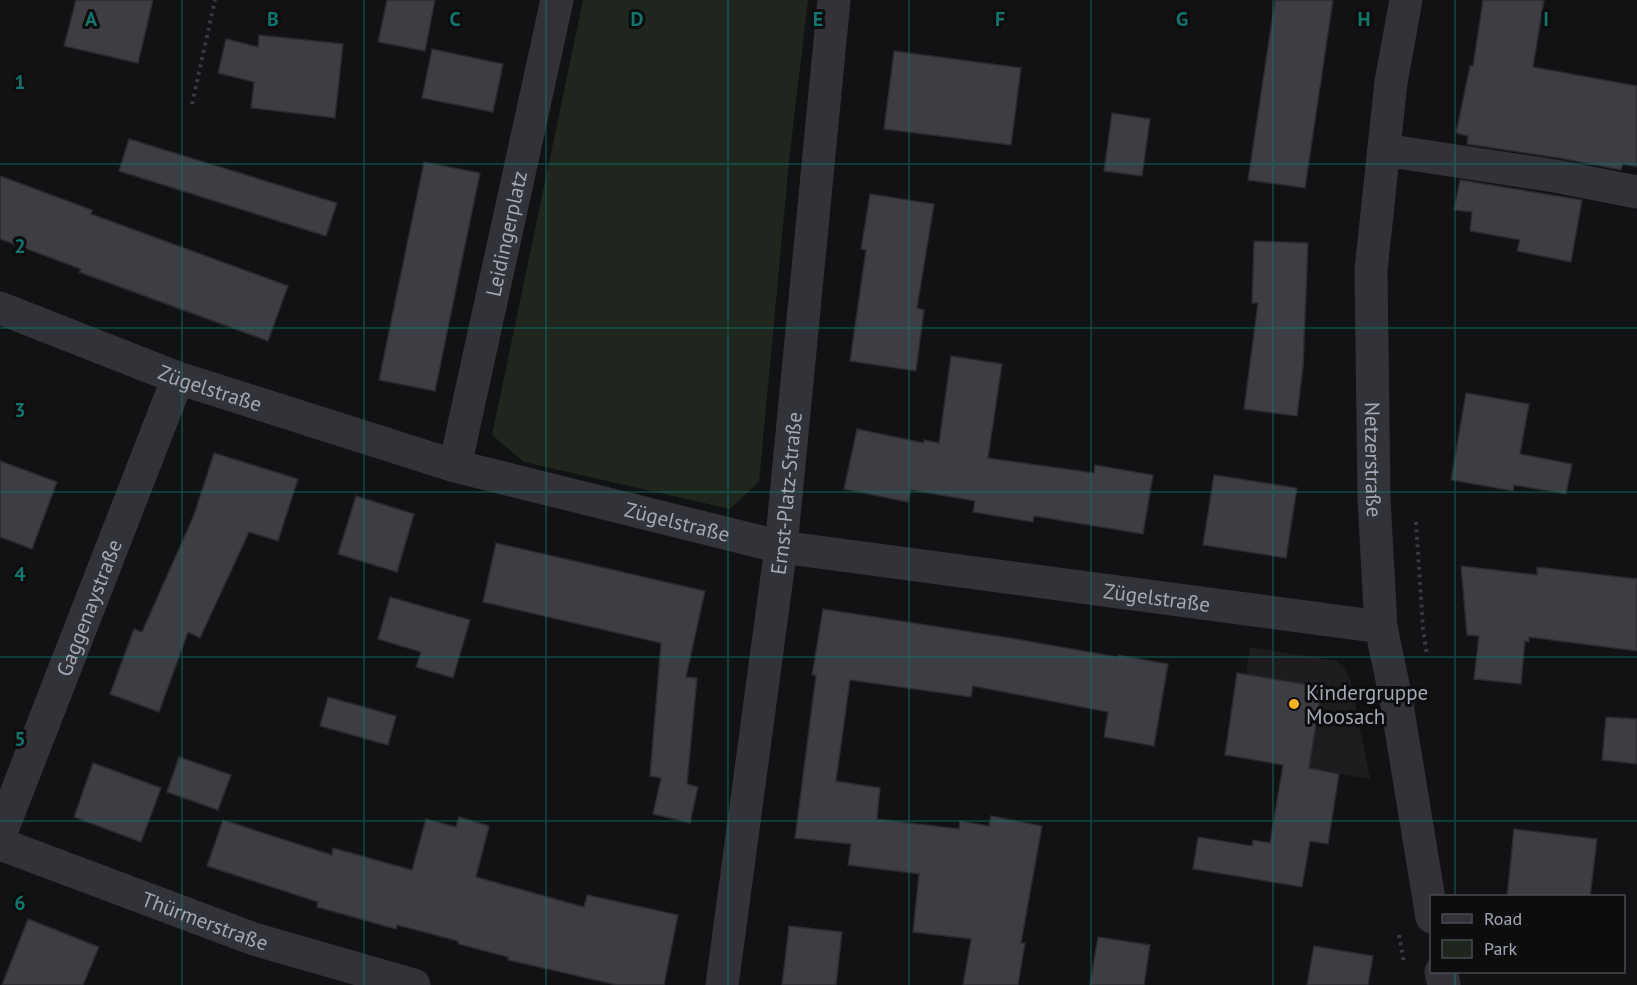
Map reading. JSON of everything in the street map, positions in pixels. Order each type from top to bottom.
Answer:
[{"type":"street","name":"Leidingerplatz","points":[[455,466],[557,0]]},
{"type":"street","name":"Ernst-Platz-Straße","points":[[722,985],[781,547],[834,0]]},
{"type":"street","name":"Netzerstraße","points":[[1406,0],[1391,82],[1371,270],[1374,499],[1381,627],[1396,699],[1430,911]]},
{"type":"street","points":[[1384,150],[1555,176],[1637,192]]},
{"type":"street","name":"Zügelstraße","points":[[0,308],[178,378],[455,466],[781,547],[1381,627]]},
{"type":"street","name":"Gaggenaystraße","points":[[0,835],[178,378]]},
{"type":"street","name":"Thürmerstraße","points":[[0,844],[254,939],[414,985]]},
{"type":"path","points":[[192,104],[215,0]]},
{"type":"path","points":[[1415,511],[1423,629],[1428,662]]},
{"type":"shaded area","name":"Kindergruppe Moosach","points":[[1250,647],[1336,661],[1344,668],[1350,679],[1370,779],[1225,755],[1238,673],[1246,675]]},
{"type":"green space","points":[[583,0],[808,0],[790,152],[759,482],[730,509],[524,462],[492,435]]},
{"type":"building","points":[[76,0],[153,0],[138,63],[64,46]]},
{"type":"building","points":[[387,0],[435,0],[425,51],[378,42]]},
{"type":"building","points":[[1275,0],[1333,0],[1305,188],[1248,180]]},
{"type":"building","points":[[1483,0],[1544,0],[1533,67],[1637,86],[1637,167],[1623,164],[1621,170],[1467,144],[1468,136],[1456,133],[1470,66],[1473,66]]},
{"type":"building","points":[[259,35],[343,44],[335,118],[251,108],[254,82],[218,73],[226,39],[258,47]]},
{"type":"building","points":[[432,49],[503,64],[493,112],[422,98]]},
{"type":"building","points":[[894,51],[1021,68],[1011,145],[884,129]]},
{"type":"building","points":[[1112,113],[1150,119],[1142,176],[1104,171]]},
{"type":"building","points":[[129,139],[337,203],[326,236],[119,171]]},
{"type":"building","points":[[424,162],[480,173],[435,391],[379,380]]},
{"type":"building","points":[[0,176],[92,210],[91,214],[288,286],[268,341],[79,272],[81,269],[0,239]]},
{"type":"building","points":[[1460,180],[1582,200],[1571,262],[1517,251],[1520,240],[1470,231],[1472,212],[1454,210]]},
{"type":"building","points":[[870,194],[934,204],[917,308],[924,310],[916,371],[850,361],[866,250],[861,249]]},
{"type":"building","points":[[1254,241],[1308,243],[1303,367],[1297,416],[1244,409],[1258,303],[1252,303]]},
{"type":"building","points":[[951,356],[1002,364],[988,458],[1094,473],[1095,465],[1153,475],[1143,534],[1034,516],[1033,522],[973,512],[975,501],[911,490],[908,502],[844,489],[857,429],[924,443],[924,440],[939,443]]},
{"type":"building","points":[[1466,393],[1529,404],[1520,454],[1572,464],[1566,494],[1514,485],[1513,491],[1451,480]]},
{"type":"building","points":[[214,453],[298,479],[278,541],[249,532],[200,638],[188,632],[159,712],[110,694],[134,629],[142,632],[194,515]]},
{"type":"building","points":[[0,461],[57,482],[32,549],[0,537]]},
{"type":"building","points":[[1214,475],[1297,488],[1286,558],[1203,545]]},
{"type":"building","points":[[356,496],[414,514],[397,572],[338,554]]},
{"type":"building","points":[[496,543],[705,591],[686,677],[697,678],[687,784],[698,787],[690,823],[653,814],[661,778],[650,776],[661,643],[483,602]]},
{"type":"building","points":[[1461,566],[1537,575],[1537,567],[1637,579],[1637,651],[1529,637],[1529,642],[1525,641],[1521,684],[1474,679],[1479,636],[1467,635]]},
{"type":"building","points":[[390,597],[470,620],[453,678],[416,667],[421,652],[378,639]]},
{"type":"building","points":[[823,609],[1168,664],[1154,746],[1104,737],[1108,712],[973,686],[971,697],[850,680],[836,781],[880,788],[877,819],[959,829],[960,821],[989,826],[991,816],[1042,826],[1021,943],[1025,943],[1018,985],[963,985],[971,939],[913,932],[919,874],[848,865],[851,844],[795,838],[816,675],[812,675]]},
{"type":"building","points":[[1237,673],[1322,687],[1309,768],[1339,774],[1328,844],[1310,841],[1302,887],[1193,869],[1198,837],[1252,846],[1253,840],[1270,843],[1283,765],[1225,755]]},
{"type":"building","points":[[328,697],[396,716],[388,745],[320,726]]},
{"type":"building","points":[[1606,717],[1637,719],[1637,764],[1602,760]]},
{"type":"building","points":[[179,757],[231,775],[218,810],[167,792]]},
{"type":"building","points":[[93,763],[161,788],[141,842],[74,817]]},
{"type":"building","points":[[459,817],[489,826],[476,877],[584,907],[587,895],[678,915],[664,985],[617,985],[508,960],[508,957],[458,944],[458,941],[397,925],[396,929],[317,907],[318,902],[207,866],[223,820],[332,855],[333,848],[412,870],[426,819],[456,827]]},
{"type":"building","points":[[1514,829],[1597,839],[1590,895],[1507,895]]},
{"type":"building","points":[[28,919],[99,947],[83,985],[2,985]]},
{"type":"building","points":[[789,926],[842,932],[836,985],[782,985]]},
{"type":"building","points":[[1098,937],[1150,945],[1144,985],[1090,985]]},
{"type":"building","points":[[1314,946],[1373,956],[1368,985],[1307,985]]},
{"type":"place","name":"Kindergruppe Moosach","points":[[1294,704]]}]
